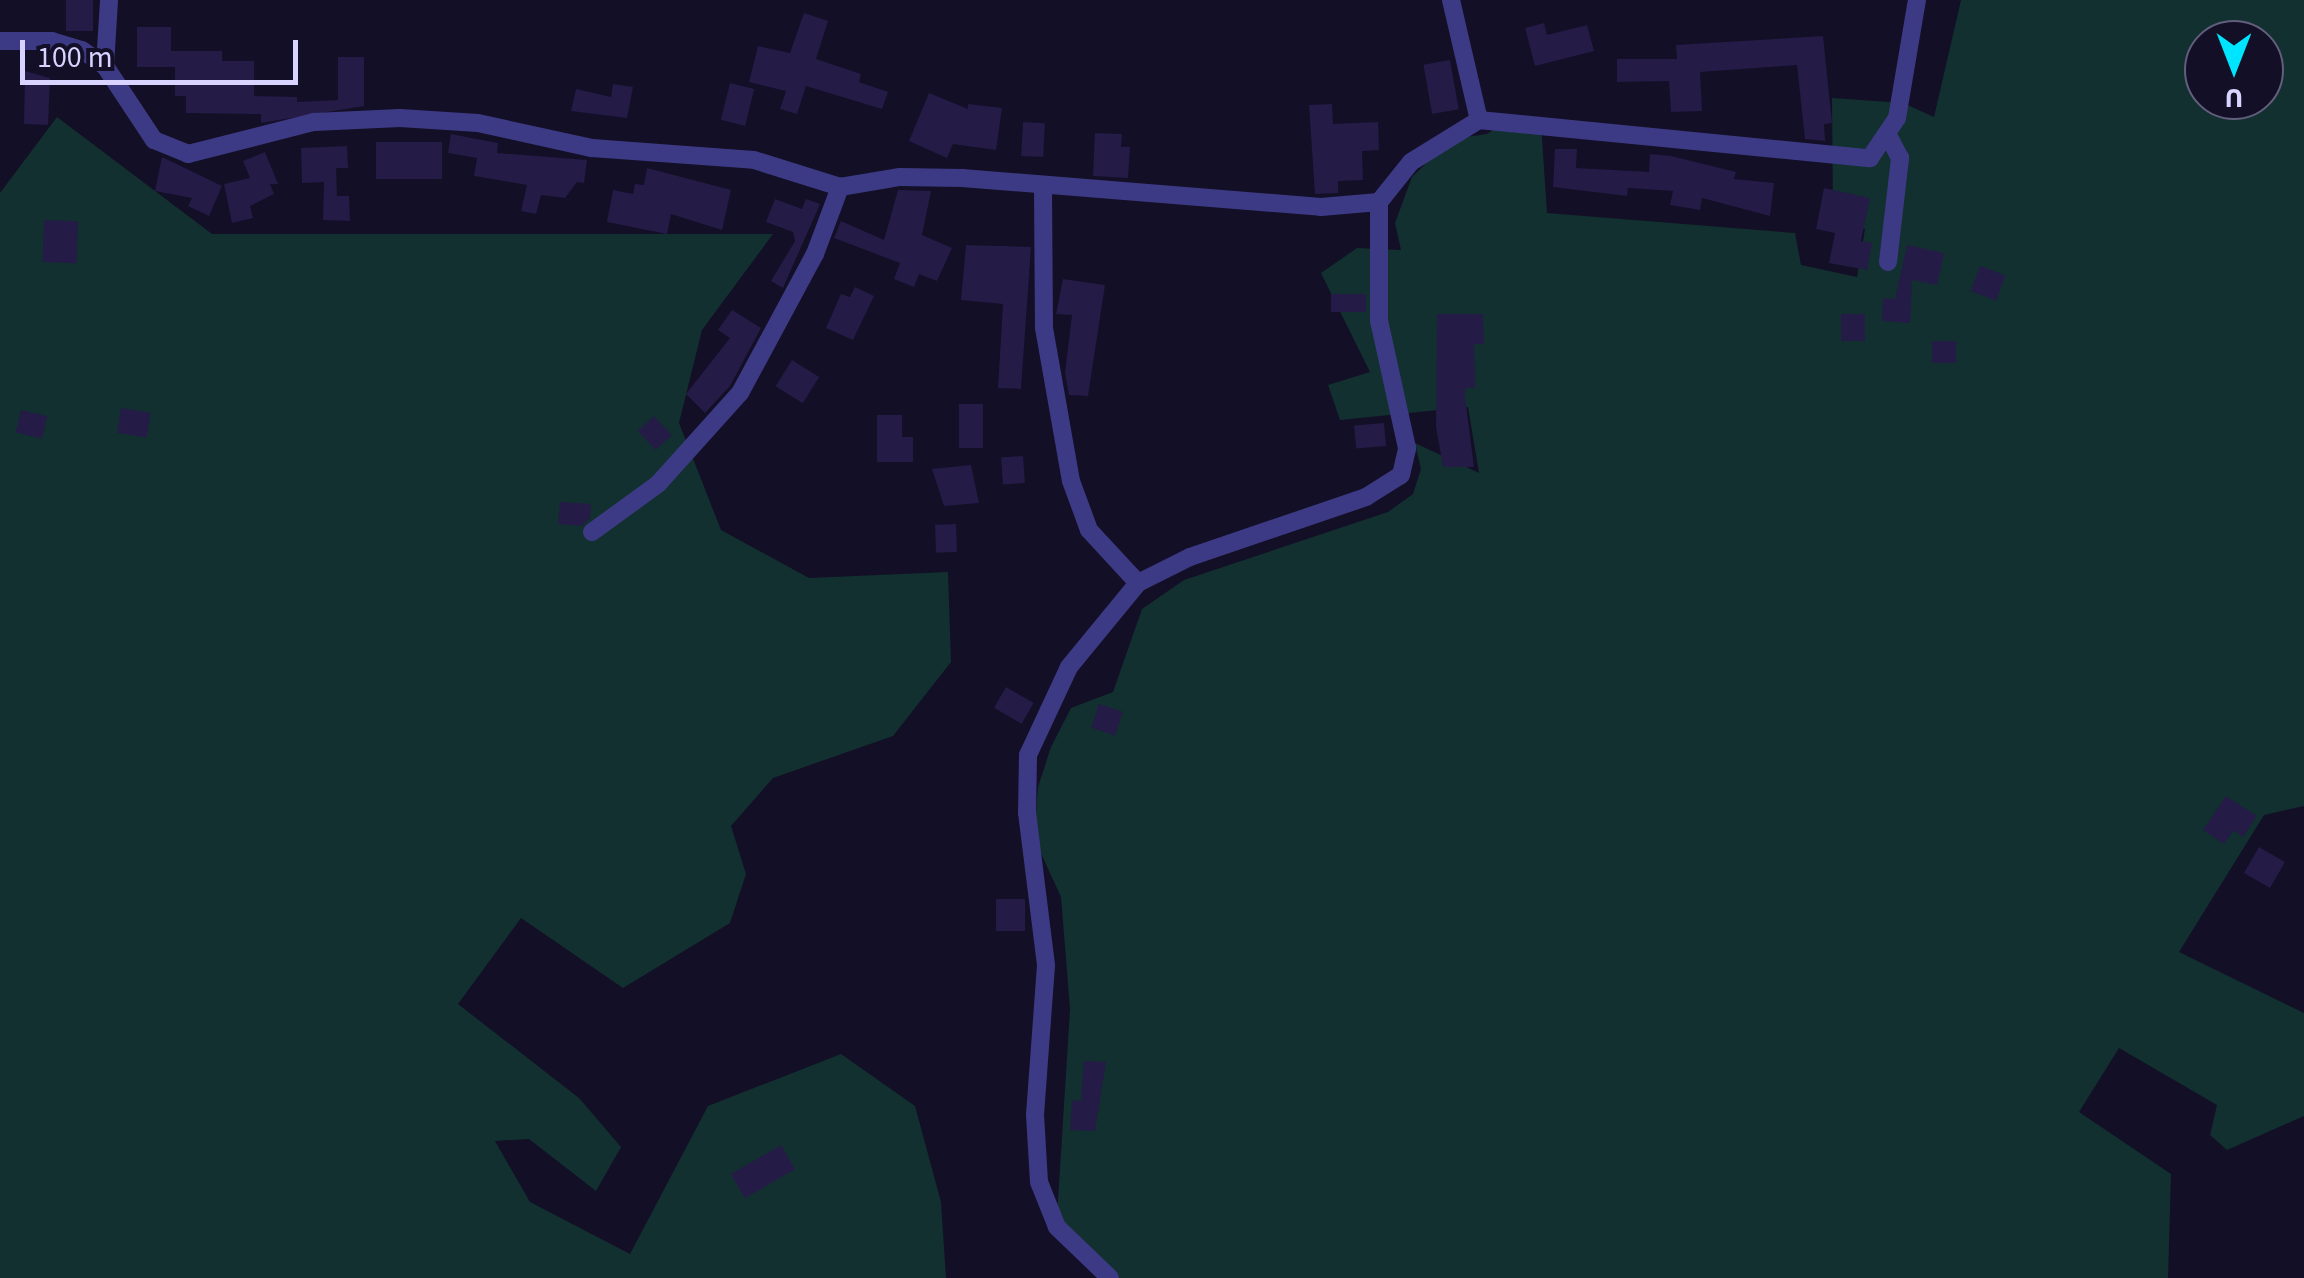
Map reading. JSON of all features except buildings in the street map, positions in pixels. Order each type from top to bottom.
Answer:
[{"type":"street","points":[[105,66],[109,0]]},
{"type":"street","points":[[1451,0],[1480,120]]},
{"type":"street","points":[[1110,1278],[1056,1226],[1039,1182],[1035,1115],[1046,948],[1025,785],[1048,703],[1138,583],[1190,556],[1366,497],[1401,475],[1406,448],[1379,321],[1379,202],[1411,162],[1480,120],[1673,134],[1842,159],[1870,158],[1889,136],[1917,0]]},
{"type":"street","points":[[0,41],[52,41],[105,66],[154,140],[188,154],[314,122],[400,118],[478,123],[592,148],[754,160],[840,187],[946,178],[1043,190],[1322,208],[1379,202]]},
{"type":"street","points":[[1888,262],[1900,158],[1889,136]]},
{"type":"street","points":[[592,532],[658,484],[740,392],[815,254],[840,187]]},
{"type":"street","points":[[1043,190],[1044,328],[1071,481],[1089,530],[1138,583]]},
{"type":"green space","points":[[1961,0],[2304,0],[2304,806],[2264,815],[2179,952],[2304,1013],[2304,1116],[2227,1150],[2210,1135],[2217,1105],[2119,1048],[2079,1112],[2171,1174],[2168,1278],[1106,1278],[1057,1216],[1070,1009],[1061,897],[1034,838],[1038,787],[1051,747],[1071,708],[1113,692],[1142,609],[1184,580],[1388,512],[1413,494],[1421,469],[1415,443],[1479,473],[1468,407],[1340,420],[1328,385],[1370,372],[1321,273],[1357,248],[1401,250],[1395,223],[1412,177],[1451,139],[1487,134],[1503,123],[1541,123],[1547,213],[1795,233],[1801,265],[1857,277],[1865,229],[1833,221],[1832,98],[1903,103],[1934,117]]},
{"type":"green space","points":[[57,117],[212,234],[773,234],[702,330],[679,423],[721,530],[809,578],[948,572],[951,662],[893,736],[773,778],[731,826],[746,874],[730,923],[623,988],[521,918],[458,1004],[579,1098],[621,1147],[596,1191],[529,1139],[495,1141],[530,1202],[630,1254],[708,1106],[841,1054],[915,1106],[941,1202],[946,1278],[0,1278],[0,193]]}]
